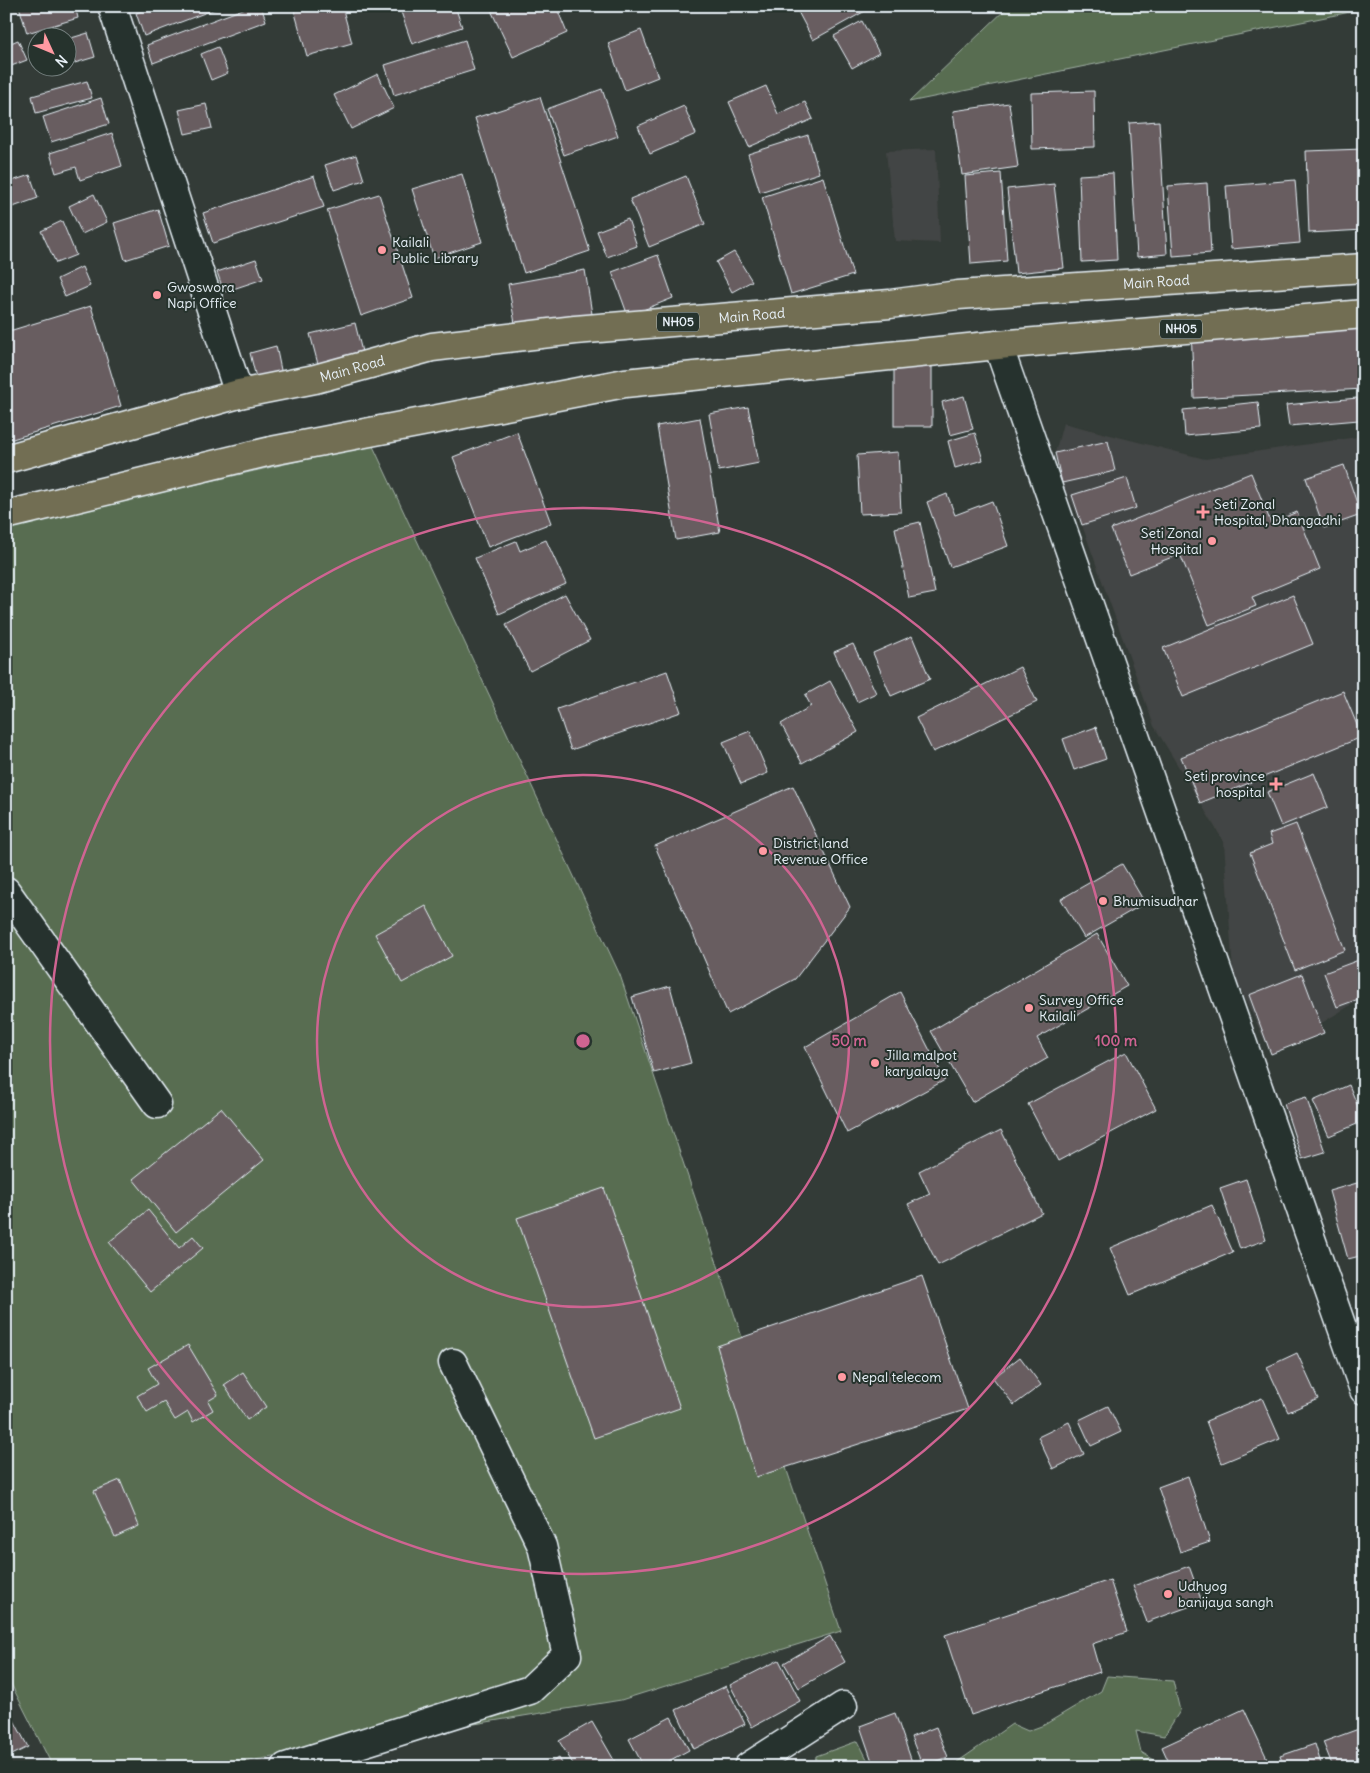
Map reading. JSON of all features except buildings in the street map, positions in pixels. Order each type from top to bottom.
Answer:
[{"type":"main road","name":"Main Road","points":[[6,459],[238,394],[315,379],[432,347],[575,330],[890,304],[958,294],[1364,268]]},
{"type":"main road","name":"NH05","points":[[6,515],[271,451],[625,383],[998,345],[1364,314]]},
{"type":"street","points":[[112,6],[238,394]]},
{"type":"street","points":[[998,345],[1364,1390]]},
{"type":"street","points":[[6,891],[157,1104]]},
{"type":"street","points":[[286,1767],[530,1690],[568,1655],[542,1546],[454,1362]]},
{"type":"street","points":[[748,1767],[843,1706]]},
{"type":"shaded area","points":[[936,149],[940,243],[895,241],[886,151]]},
{"type":"shaded area","name":"Seti province hospital","points":[[1063,423],[1205,459],[1364,436],[1364,997],[1271,1054],[1233,973],[1224,842],[1154,726],[1082,525],[1062,483],[1055,453]]},
{"type":"green space","points":[[1009,6],[1364,6],[1364,12],[1360,10],[909,102]]},
{"type":"green space","points":[[372,444],[620,975],[841,1631],[621,1700],[212,1767],[53,1767],[6,1674],[6,528]]},
{"type":"green space","points":[[1107,1676],[1173,1681],[1180,1711],[1164,1736],[1136,1731],[1141,1752],[1159,1763],[1159,1767],[950,1767],[1012,1724],[1028,1731],[1044,1725],[1101,1691]]},
{"type":"green space","points":[[858,1741],[871,1767],[815,1767],[816,1756]]},
{"type":"place","name":"Kailali Public Library","points":[[382,250]]},
{"type":"place","name":"Gwoswora Napi Office","points":[[157,295]]},
{"type":"place","name":"Seti Zonal Hospital, Dhangadhi","points":[[1203,512]]},
{"type":"place","name":"Seti Zonal Hospital","points":[[1212,541]]},
{"type":"place","name":"Seti province hospital","points":[[1276,784]]},
{"type":"place","name":"District land Revenue Office","points":[[763,851]]},
{"type":"place","name":"Bhumisudhar","points":[[1103,901]]},
{"type":"place","name":"Survey Office Kailali","points":[[1029,1008]]},
{"type":"place","name":"Jilla malpot karyalaya","points":[[875,1063]]},
{"type":"place","name":"Nepal telecom","points":[[842,1377]]},
{"type":"place","name":"Udhyog banijaya sangh","points":[[1168,1594]]}]
